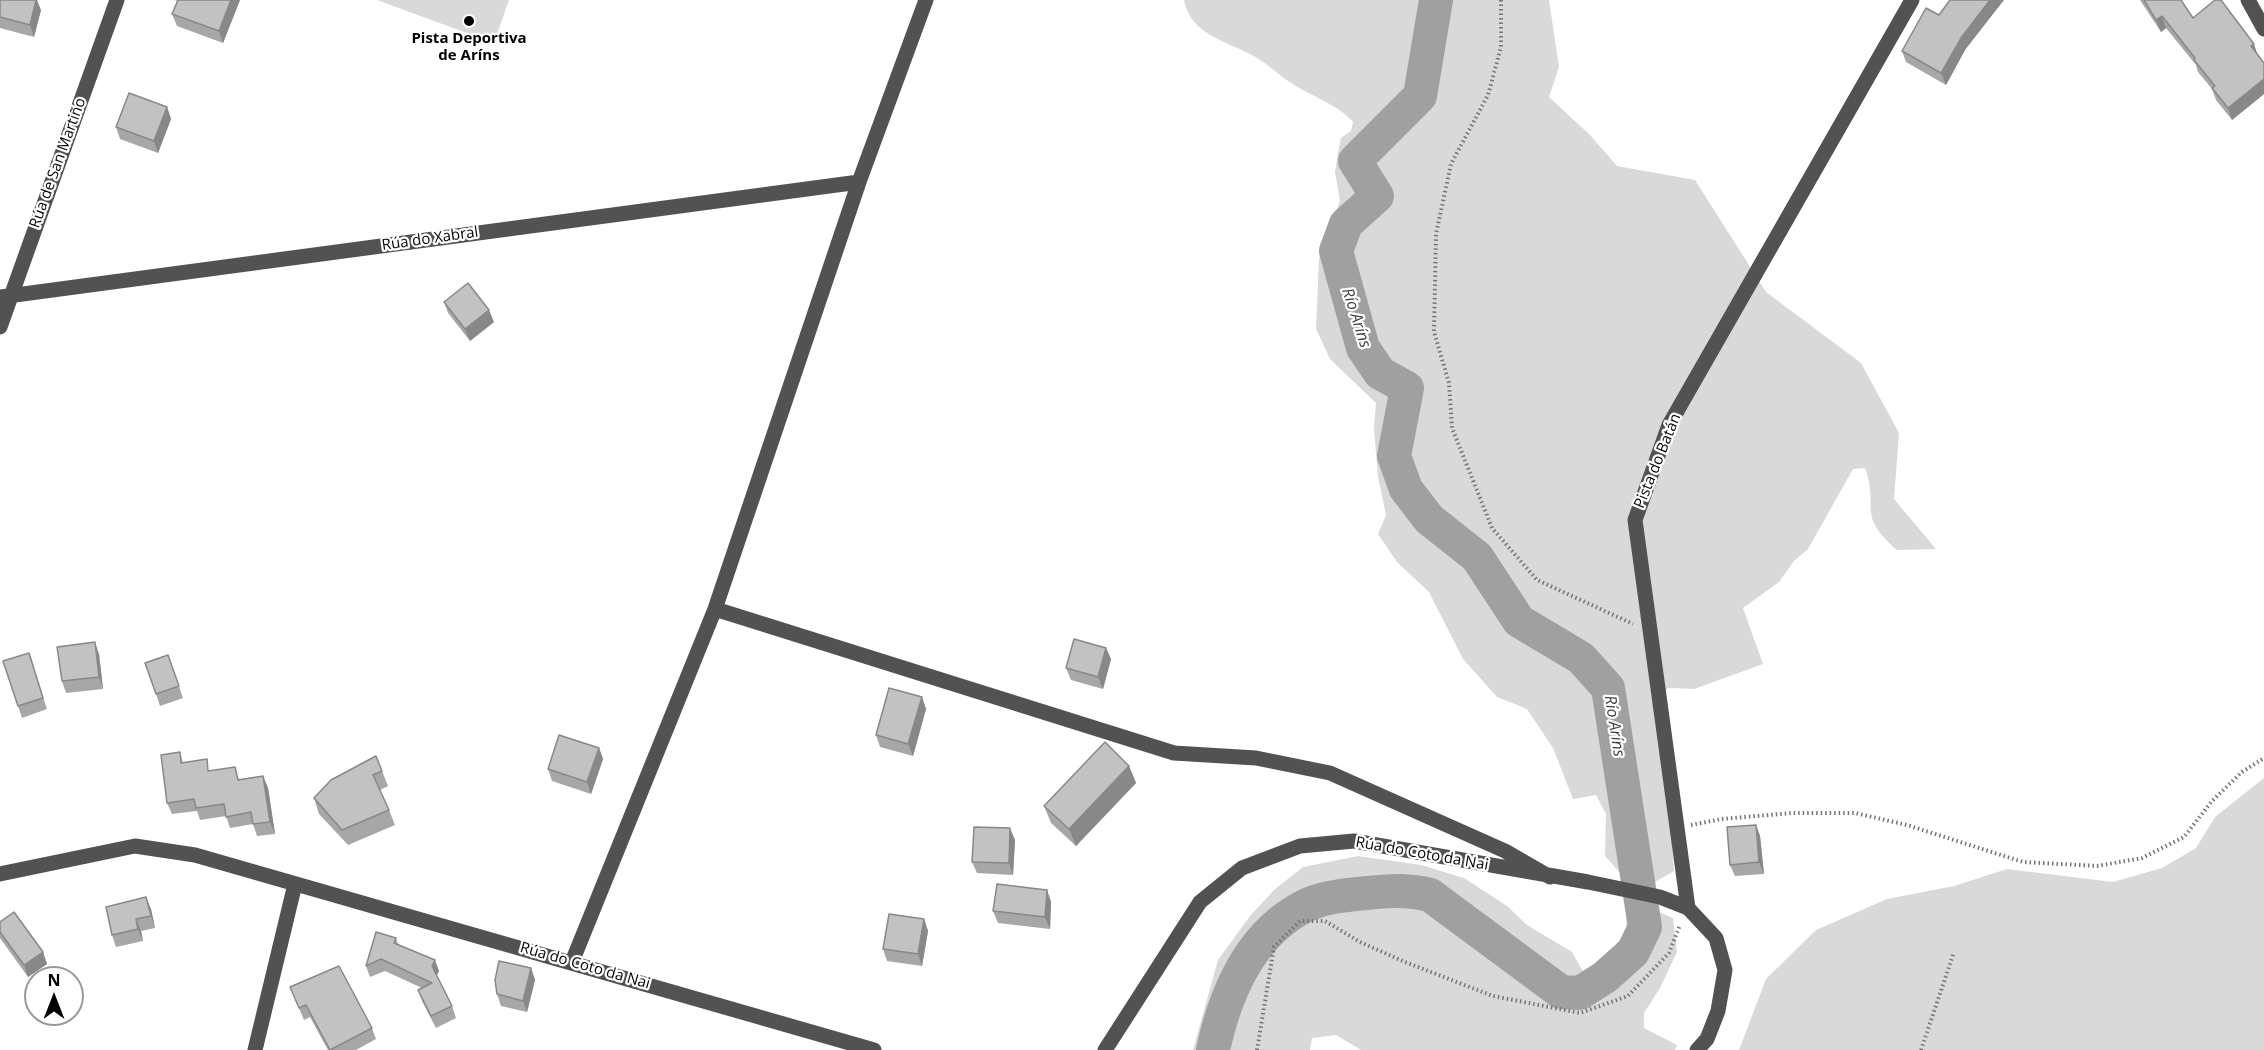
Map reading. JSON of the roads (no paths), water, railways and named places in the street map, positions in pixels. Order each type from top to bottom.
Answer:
[{"type":"street","name":"Rúa de San Martiño","points":[[0,327],[6,296],[117,0]]},
{"type":"street","points":[[572,962],[716,609],[859,182],[926,0]]},
{"type":"street","name":"Pista do Batán","points":[[1688,908],[1679,827],[1635,520],[1669,425],[1912,0]]},
{"type":"street","points":[[2248,0],[2264,29]]},
{"type":"street","name":"Rúa do Xabral","points":[[6,296],[859,182]]},
{"type":"street","points":[[716,609],[1174,753],[1256,758],[1330,773],[1505,851],[1550,877]]},
{"type":"street","name":"Rúa do Coto da Nai","points":[[1105,1050],[1200,902],[1242,868],[1300,846],[1354,841],[1588,882],[1660,897],[1688,908]]},
{"type":"street","name":"Rúa do Coto da Nai","points":[[0,874],[135,846],[195,855],[874,1050]]},
{"type":"street","points":[[255,1050],[295,884]]},
{"type":"street","points":[[1688,908],[1716,938],[1725,970],[1718,1011],[1707,1039],[1697,1050]]},
{"type":"waterway","name":"Río Aríns","points":[[1213,1050],[1233,988],[1254,950],[1284,919],[1318,901],[1390,891],[1430,895],[1561,992],[1580,993],[1605,977],[1633,952],[1645,927],[1608,688],[1581,658],[1519,621],[1477,557],[1429,519],[1406,489],[1394,456],[1407,388],[1380,373],[1363,348],[1336,251],[1346,224],[1377,196],[1355,161],[1420,96],[1436,0]]},
{"type":"place","name":"Pista Deportiva de Aríns","points":[[469,21]]}]
